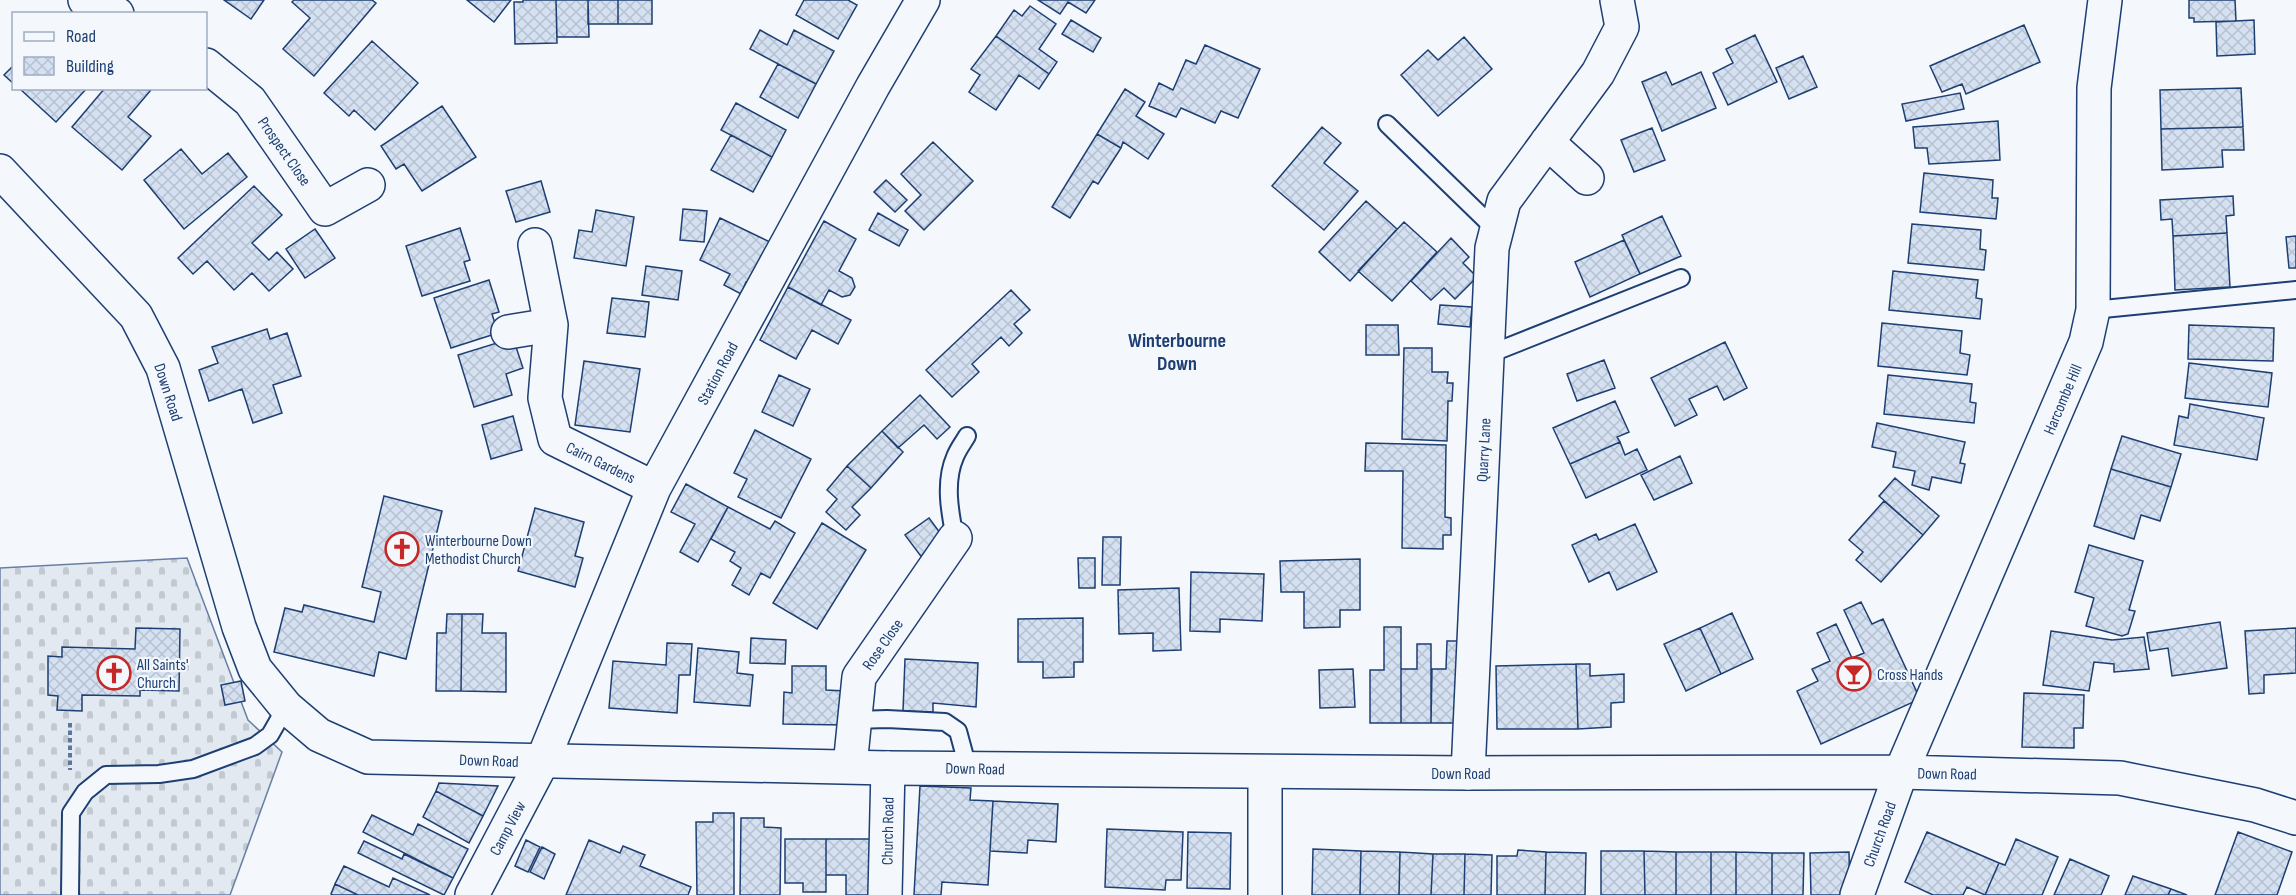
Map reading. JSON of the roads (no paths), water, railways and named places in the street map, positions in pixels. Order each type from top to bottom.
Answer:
[{"type":"street","points":[[85,0],[112,12]]},
{"type":"street","name":"Station Road","points":[[542,762],[654,488],[873,86],[923,0]]},
{"type":"street","name":"Quarry Lane","points":[[1468,773],[1492,248],[1504,201],[1598,73],[1622,27],[1617,0]]},
{"type":"street","name":"Harcombe Hill","points":[[1901,772],[2086,342],[2093,310],[2094,88],[2105,0]]},
{"type":"street","name":"Prospect Close","points":[[207,66],[250,101],[325,209],[368,185]]},
{"type":"street","points":[[1547,142],[1587,178]]},
{"type":"street","name":"Down Road","points":[[0,171],[136,316],[158,358],[163,368],[239,627],[255,669],[286,707],[319,735],[368,757],[888,768],[1468,773],[1901,772],[2120,778],[2254,805],[2296,818]]},
{"type":"street","name":"Cairn Gardens","points":[[535,245],[551,325],[545,398],[555,440],[654,488]]},
{"type":"street","points":[[508,332],[551,325]]},
{"type":"street","name":"Rose Close","points":[[850,766],[859,677],[955,538]]},
{"type":"street","name":"Camp View","points":[[472,895],[542,762]]},
{"type":"street","name":"Church Road","points":[[885,895],[888,768]]},
{"type":"street","points":[[1265,772],[1265,895]]},
{"type":"street","name":"Church Road","points":[[1857,895],[1901,772]]},
{"type":"lane","points":[[1388,124],[1497,231]]},
{"type":"lane","points":[[1487,356],[1681,278]]},
{"type":"lane","points":[[2093,310],[2296,290]]},
{"type":"lane","points":[[955,538],[950,508],[950,482],[954,458],[967,436]]},
{"type":"lane","points":[[70,895],[71,813],[85,792],[106,775],[159,774],[193,769],[255,746],[270,735],[286,707]]},
{"type":"lane","points":[[855,720],[945,722],[958,731],[968,768]]},
{"type":"place","name":"Winterbourne Down Methodist Church","points":[[402,549]]},
{"type":"place","name":"All Saints' Church","points":[[114,673]]},
{"type":"place","name":"Cross Hands","points":[[1854,674]]},
{"type":"district","name":"Winterbourne Down","points":[[1177,352]]}]
